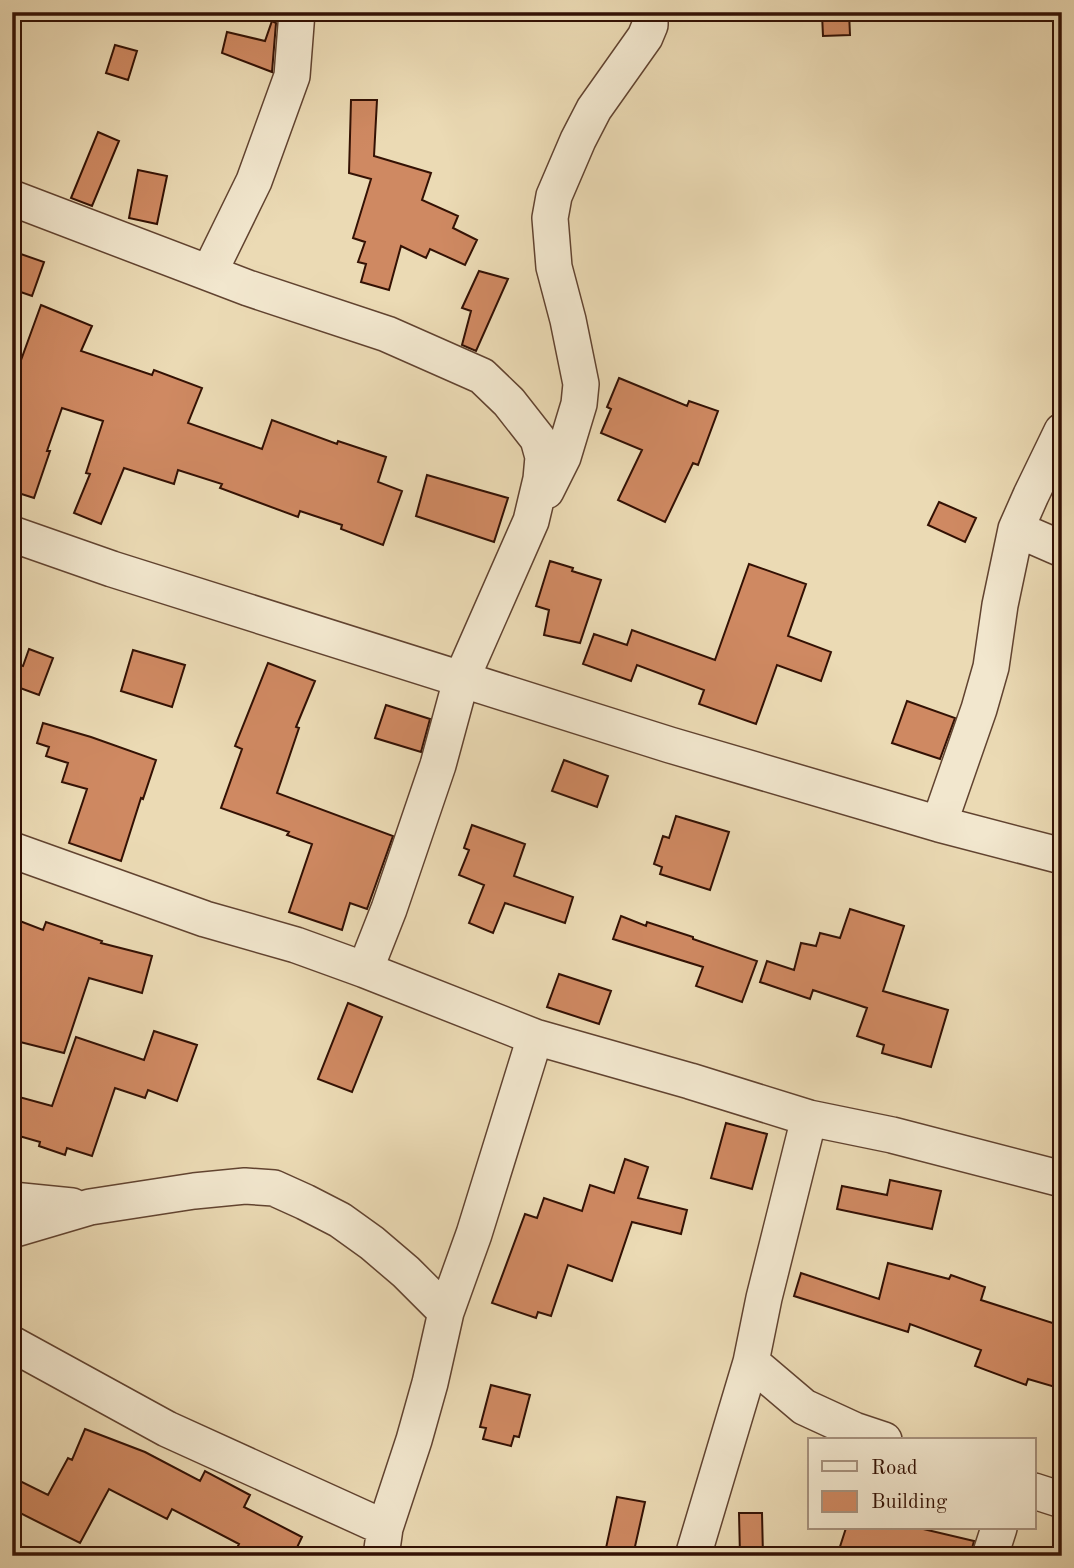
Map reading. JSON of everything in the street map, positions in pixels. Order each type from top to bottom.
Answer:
[{"type":"street","points":[[209,273],[254,181],[292,76],[297,12]]},
{"type":"street","points":[[365,970],[389,909],[438,765],[461,680],[531,521],[563,457],[579,404],[580,384],[576,354],[554,267],[550,218],[554,196],[578,140],[594,109],[645,37],[650,12]]},
{"type":"street","points":[[12,198],[248,288],[387,334],[482,376],[509,402],[538,439],[543,457],[541,480],[531,521]]},
{"type":"street","points":[[939,824],[991,667],[1000,605],[1016,529],[1062,431]]},
{"type":"street","points":[[1016,529],[1062,549]]},
{"type":"street","points":[[12,534],[112,569],[670,745],[939,824],[1062,856]]},
{"type":"street","points":[[12,850],[205,919],[296,945],[535,1037],[690,1080],[809,1118],[892,1135],[1062,1179]]},
{"type":"street","points":[[12,1344],[383,1542],[427,1395],[446,1312],[474,1234],[535,1037]]},
{"type":"street","points":[[693,1556],[751,1362],[764,1298],[809,1118]]},
{"type":"street","points":[[12,1230],[90,1208],[194,1191],[245,1186],[274,1188],[340,1220],[372,1243],[446,1312]]},
{"type":"street","points":[[12,1199],[90,1208]]},
{"type":"street","points":[[751,1362],[804,1407],[878,1438]]},
{"type":"street","points":[[1036,1492],[1062,1500]]},
{"type":"street","points":[[989,1556],[998,1530]]},
{"type":"building","points":[[849,12],[850,35],[823,36],[822,14]]},
{"type":"building","points":[[272,21],[276,23],[272,72],[222,53],[227,32],[265,41]]},
{"type":"building","points":[[115,45],[137,51],[128,80],[106,73]]},
{"type":"building","points":[[351,100],[377,100],[374,156],[431,173],[422,200],[458,216],[453,228],[477,240],[465,265],[430,249],[426,258],[401,246],[389,290],[361,282],[366,264],[358,262],[365,242],[353,238],[371,179],[349,173]]},
{"type":"building","points":[[98,132],[119,141],[92,206],[71,198]]},
{"type":"building","points":[[138,170],[167,176],[157,224],[129,218]]},
{"type":"building","points":[[12,251],[44,262],[32,296],[12,289]]},
{"type":"building","points":[[479,271],[508,279],[476,351],[462,345],[471,311],[462,308]]},
{"type":"building","points":[[41,305],[92,326],[81,351],[152,375],[154,370],[202,388],[188,423],[262,449],[272,420],[337,444],[338,441],[386,457],[378,482],[402,491],[383,545],[341,529],[342,525],[300,511],[298,517],[220,488],[222,484],[178,470],[174,484],[124,468],[101,524],[74,513],[90,474],[86,473],[103,421],[62,408],[34,498],[12,491],[12,385]]},
{"type":"building","points":[[619,378],[687,406],[689,401],[718,411],[698,465],[693,463],[665,522],[618,500],[642,450],[601,433],[611,409],[607,407]]},
{"type":"building","points":[[427,475],[508,498],[494,542],[416,516]]},
{"type":"building","points":[[939,502],[976,518],[965,542],[928,525]]},
{"type":"building","points":[[550,561],[601,580],[580,643],[544,635],[549,610],[536,606]]},
{"type":"building","points":[[749,564],[806,584],[788,636],[831,652],[821,681],[777,665],[756,724],[699,704],[704,690],[637,665],[631,681],[583,664],[594,634],[627,645],[632,630],[715,660]]},
{"type":"building","points":[[29,649],[53,658],[39,695],[12,685],[12,662],[23,666]]},
{"type":"building","points":[[133,650],[185,665],[172,707],[121,691]]},
{"type":"building","points":[[268,663],[315,681],[296,727],[299,728],[277,793],[393,836],[367,909],[350,903],[342,930],[289,912],[312,844],[287,835],[289,832],[221,808],[242,749],[235,746]]},
{"type":"building","points":[[907,701],[955,718],[940,759],[892,743]]},
{"type":"building","points":[[386,705],[430,719],[421,752],[375,738]]},
{"type":"building","points":[[43,723],[156,760],[121,861],[69,843],[87,789],[62,782],[68,763],[46,756],[49,747],[37,743]]},
{"type":"building","points":[[564,760],[608,776],[597,807],[552,791]]},
{"type":"building","points":[[676,816],[729,832],[710,890],[660,874],[662,867],[654,864],[663,836],[669,838]]},
{"type":"building","points":[[472,825],[525,844],[514,876],[573,897],[565,923],[505,903],[493,933],[469,923],[484,885],[459,875],[469,850],[464,848]]},
{"type":"building","points":[[850,909],[904,926],[883,991],[948,1010],[931,1067],[882,1053],[884,1045],[857,1036],[867,1008],[813,990],[810,999],[760,982],[767,961],[794,970],[801,943],[816,946],[820,933],[840,938]]},
{"type":"building","points":[[621,916],[646,926],[647,922],[693,937],[757,961],[742,1002],[696,986],[703,967],[613,939]]},
{"type":"building","points":[[12,918],[43,930],[46,922],[102,941],[101,943],[152,956],[142,993],[89,978],[64,1053],[12,1040],[12,1021],[20,993],[12,991]]},
{"type":"building","points":[[559,974],[611,991],[599,1024],[547,1007]]},
{"type":"building","points":[[348,1003],[382,1017],[352,1092],[318,1079]]},
{"type":"building","points":[[154,1031],[197,1045],[177,1101],[148,1090],[145,1098],[115,1088],[92,1156],[67,1148],[65,1155],[39,1146],[40,1142],[12,1134],[12,1095],[52,1106],[76,1037],[144,1060]]},
{"type":"building","points":[[726,1123],[767,1134],[752,1189],[711,1178]]},
{"type":"building","points":[[625,1159],[648,1167],[638,1198],[687,1210],[681,1234],[632,1222],[612,1281],[568,1265],[551,1316],[538,1312],[536,1318],[492,1303],[525,1214],[537,1218],[544,1198],[582,1211],[590,1185],[614,1193]]},
{"type":"building","points":[[890,1180],[941,1191],[932,1229],[837,1209],[842,1186],[887,1195]]},
{"type":"building","points":[[888,1263],[949,1279],[951,1275],[985,1287],[981,1300],[1062,1326],[1062,1389],[1028,1379],[1026,1385],[975,1366],[981,1350],[910,1324],[908,1332],[794,1296],[801,1273],[879,1299]]},
{"type":"building","points":[[491,1385],[530,1395],[519,1437],[514,1436],[511,1446],[483,1439],[486,1428],[480,1427]]},
{"type":"building","points":[[85,1429],[145,1452],[200,1481],[205,1471],[250,1495],[244,1507],[302,1537],[293,1556],[233,1556],[239,1544],[172,1509],[167,1519],[109,1489],[80,1543],[12,1509],[12,1477],[48,1495],[68,1458],[72,1460]]},
{"type":"building","points":[[617,1497],[645,1502],[634,1551],[606,1548]]},
{"type":"building","points":[[739,1513],[762,1513],[763,1556],[740,1556]]},
{"type":"building","points":[[845,1530],[927,1530],[974,1541],[970,1556],[837,1556]]}]
